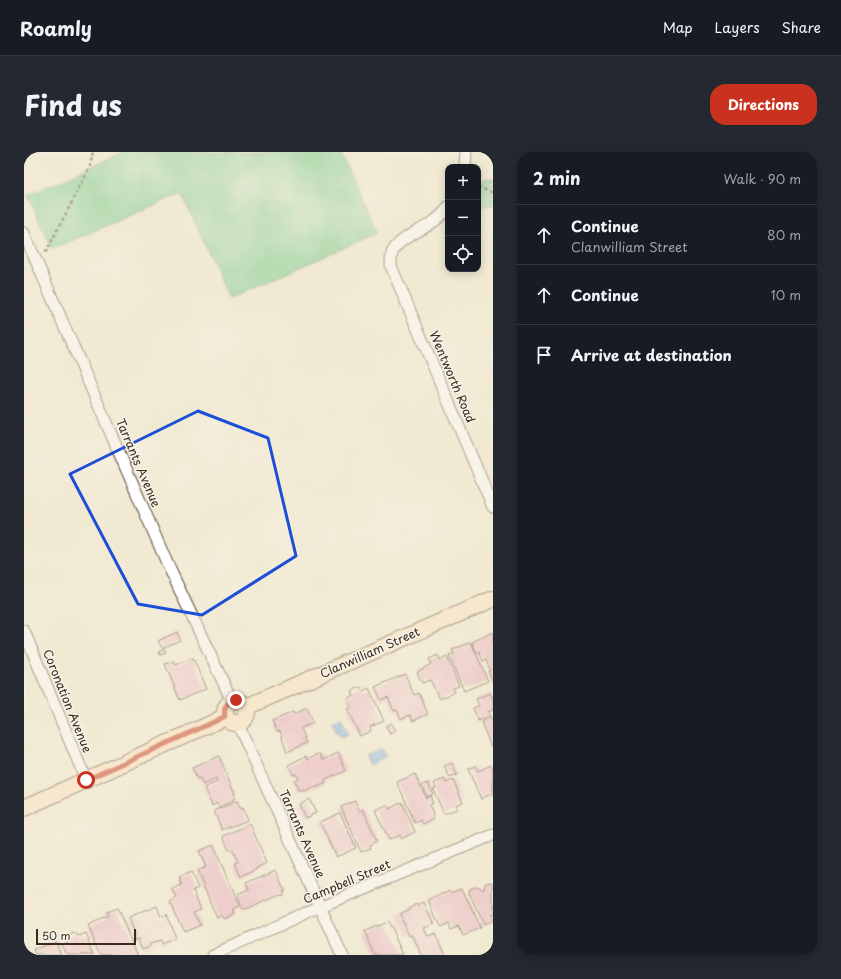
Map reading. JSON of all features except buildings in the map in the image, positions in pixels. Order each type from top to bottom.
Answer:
[{"type":"street","points":[[465,164],[466,152]]},
{"type":"street","name":"Wentworth Road","points":[[445,210],[435,222],[398,244],[391,255],[391,266],[493,507]]},
{"type":"street","name":"Tarrants Avenue","points":[[24,233],[167,563],[239,704]]},
{"type":"street","name":"Clanwilliam Street","points":[[239,704],[493,599]]},
{"type":"street","name":"Coronation Avenue","points":[[24,631],[86,780]]},
{"type":"street","points":[[239,704],[247,711],[246,717],[239,723],[232,722],[225,716],[224,710],[226,706],[239,704]]},
{"type":"street","points":[[24,808],[225,716]]},
{"type":"street","name":"Tarrants Avenue","points":[[239,723],[241,731],[342,955]]},
{"type":"street","name":"Campbell Street","points":[[213,955],[321,907],[493,835]]},
{"type":"path","points":[[35,257],[47,250],[90,167],[93,152]]},
{"type":"path","points":[[481,188],[493,194]]},
{"type":"highlighted area","points":[[198,411],[268,438],[296,556],[202,615],[138,604],[70,474]]},
{"type":"green space","points":[[124,152],[340,152],[377,233],[229,299],[182,193],[52,249],[28,195]]},
{"type":"green space","points":[[493,178],[493,205],[481,206],[481,180]]},
{"type":"water","points":[[341,717],[348,734],[341,737],[338,732],[336,732],[333,721]]},
{"type":"water","points":[[382,749],[386,757],[369,765],[365,756]]},
{"type":"route","points":[[86,780],[216,721],[225,716],[224,710],[227,704],[236,700]]}]
